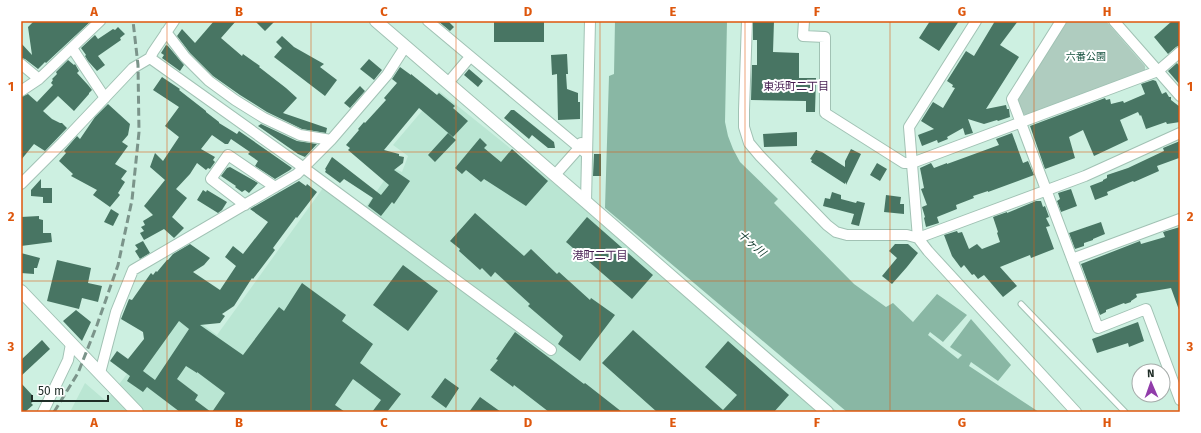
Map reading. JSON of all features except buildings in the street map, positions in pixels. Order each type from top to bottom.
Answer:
[{"type":"street","points":[[21,91],[39,79],[100,21]]},
{"type":"street","points":[[21,184],[133,68],[150,58],[174,21]]},
{"type":"street","points":[[428,21],[583,151]]},
{"type":"street","points":[[586,202],[583,151],[588,125],[590,21]]},
{"type":"street","points":[[747,21],[744,127],[749,143],[821,219],[836,232],[847,235],[907,235],[918,238],[1084,176],[1180,133]]},
{"type":"street","points":[[804,21],[804,36],[825,37],[825,113],[904,163],[912,163],[1158,71],[1180,52]]},
{"type":"street","points":[[976,21],[909,127],[918,238],[928,251],[1076,412]]},
{"type":"street","points":[[1061,21],[1012,99],[1098,328],[1146,309],[1180,400]]},
{"type":"street","points":[[1114,21],[1180,96]]},
{"type":"street","points":[[382,23],[405,46],[827,412]]},
{"type":"street","points":[[166,32],[185,57],[209,81],[235,100],[264,118],[300,135],[331,140]]},
{"type":"street","points":[[100,373],[116,312],[133,270],[297,174],[331,140],[387,75],[405,46]]},
{"type":"street","points":[[72,48],[105,98]]},
{"type":"street","points":[[448,83],[470,57]]},
{"type":"street","points":[[150,58],[304,168],[551,350]]},
{"type":"street","points":[[21,64],[39,79]]},
{"type":"street","points":[[555,175],[583,151]]},
{"type":"street","points":[[244,205],[211,179],[228,155],[275,187]]},
{"type":"street","points":[[1072,259],[1180,219]]},
{"type":"street","points":[[21,291],[100,373],[128,408],[137,412]]},
{"type":"street","points":[[42,412],[68,360],[71,344]]},
{"type":"lane","points":[[1021,304],[1125,412]]},
{"type":"shaded area","points":[[439,91],[838,412],[70,412],[85,383],[106,401],[179,307],[217,335],[328,181],[365,208],[393,168],[402,172],[408,156],[393,145]]},
{"type":"green space","name":"六番公園","points":[[1067,21],[1106,21],[1145,66],[1145,72],[1027,116],[1022,113],[1018,103],[1019,96]]},
{"type":"water","name":"十ヶ川","points":[[615,21],[727,21],[725,122],[728,136],[740,162],[778,199],[774,203],[854,284],[886,307],[893,303],[913,322],[937,294],[967,315],[943,342],[930,332],[928,335],[958,359],[962,355],[950,347],[971,319],[1011,365],[998,381],[971,362],[969,366],[1039,412],[847,412],[605,208],[609,76],[614,74]]},
{"type":"railway","points":[[54,412],[78,373],[97,325],[118,265],[132,200],[139,132],[138,65],[133,21]]},
{"type":"district","name":"東浜町二丁目","points":[[796,86]]},
{"type":"district","name":"港町二丁目","points":[[600,255]]}]
